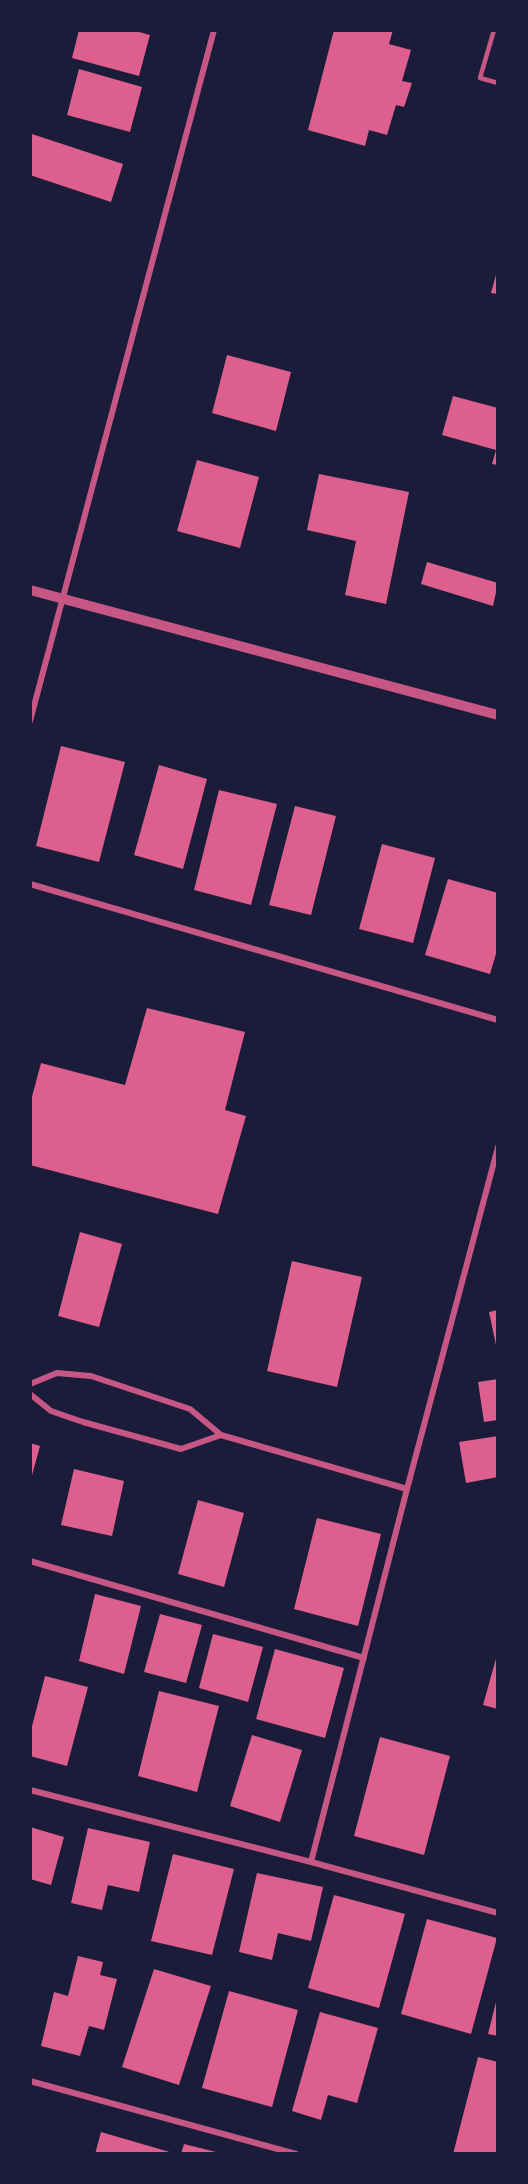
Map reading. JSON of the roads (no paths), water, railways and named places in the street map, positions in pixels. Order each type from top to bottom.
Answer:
[{"type":"street","points":[[30,721],[214,30]]},
{"type":"street","points":[[30,590],[498,715]]},
{"type":"street","points":[[30,884],[498,1020]]},
{"type":"street","points":[[311,1862],[498,1147]]},
{"type":"street","points":[[30,1384],[57,1373],[91,1376],[190,1409],[221,1435],[407,1489]]},
{"type":"street","points":[[30,1394],[51,1411],[182,1449],[221,1435]]},
{"type":"street","points":[[30,1561],[364,1658]]},
{"type":"street","points":[[30,1790],[498,1912]]},
{"type":"street","points":[[30,2081],[297,2154]]},
{"type":"lane","points":[[494,30],[480,78],[498,83]]}]
